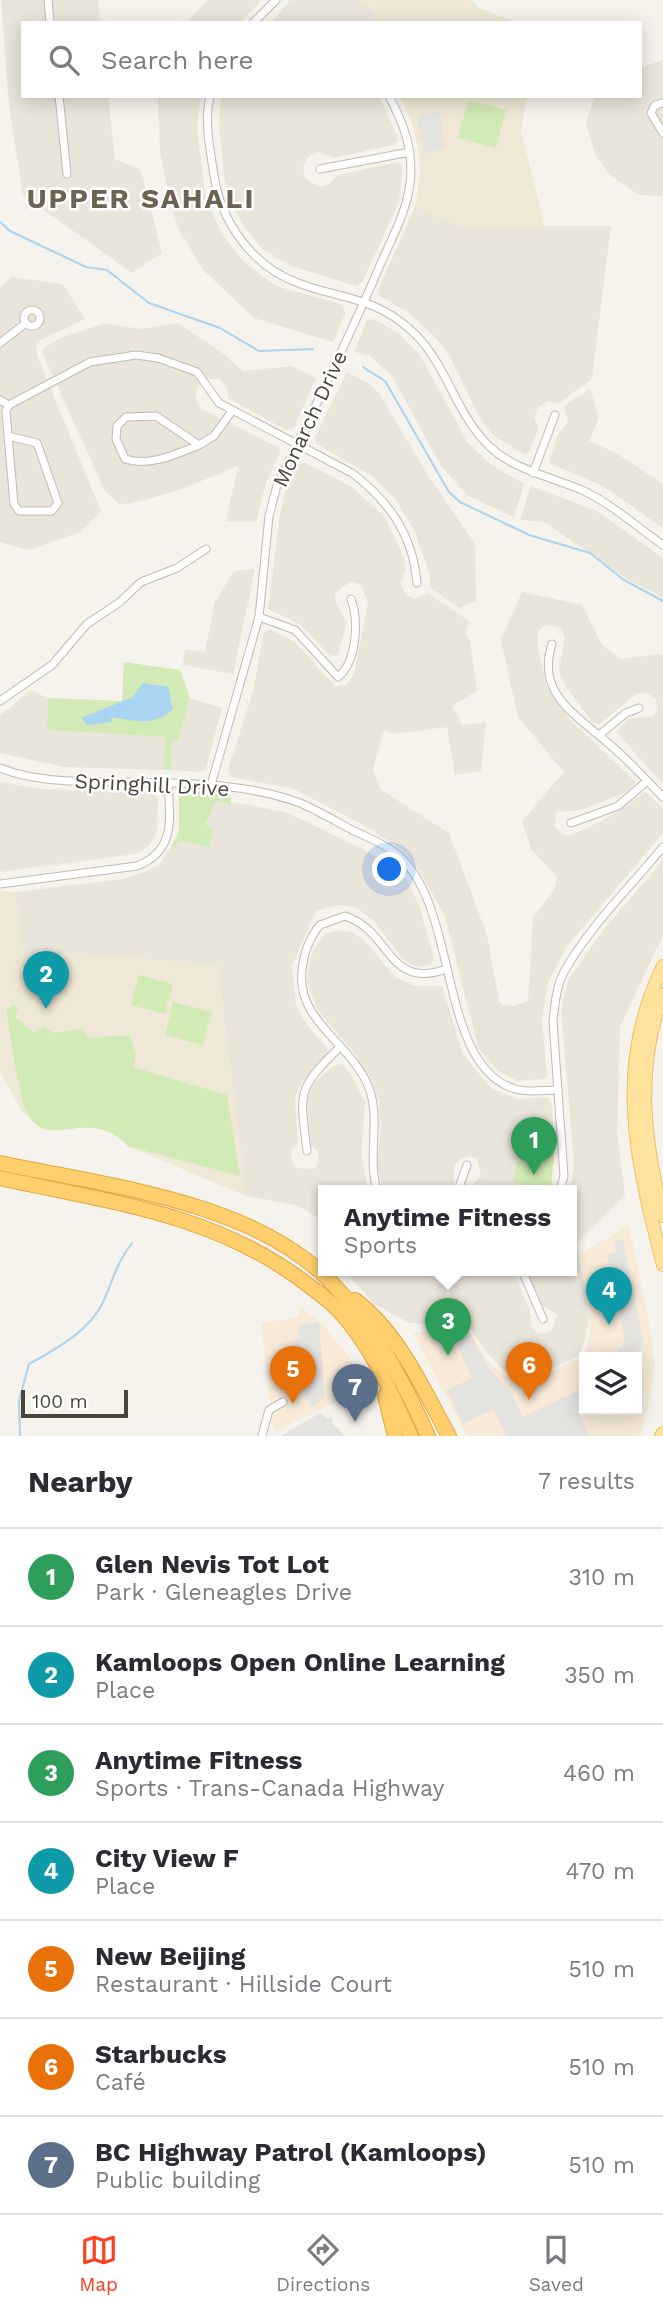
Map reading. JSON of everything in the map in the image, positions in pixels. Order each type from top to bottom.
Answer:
[{"type":"highway","points":[[0,1163],[151,1195],[234,1220],[271,1237],[318,1271]]},
{"type":"highway","points":[[0,1178],[146,1209],[225,1233],[291,1272],[340,1311],[370,1352],[411,1436]]},
{"type":"highway","points":[[324,1276],[368,1309],[396,1345],[449,1436]]},
{"type":"highway","points":[[327,1278],[357,1311],[386,1351],[428,1436]]},
{"type":"highway","points":[[370,1352],[395,1436]]},
{"type":"main road","points":[[663,966],[638,1033],[632,1099],[641,1178],[663,1265]]},
{"type":"main road","points":[[663,994],[650,1035],[643,1099],[652,1167],[663,1216]]},
{"type":"street","points":[[48,0],[50,21]]},
{"type":"street","points":[[255,21],[276,0]]},
{"type":"street","points":[[59,98],[67,174]]},
{"type":"street","points":[[211,98],[208,138],[215,184],[225,216],[245,246],[268,268],[297,283],[365,300],[413,333],[431,353],[473,430],[491,449],[533,473],[601,500],[663,545]]},
{"type":"street","name":"Monarch Drive","points":[[211,785],[259,617],[269,516],[277,485],[365,300],[404,209],[410,183],[410,152],[400,117],[390,98]]},
{"type":"street","points":[[663,103],[655,105],[651,113],[663,133]]},
{"type":"street","points":[[320,169],[410,152]]},
{"type":"street","points":[[0,343],[26,323]]},
{"type":"street","points":[[8,436],[37,443],[56,492],[58,503],[52,511],[29,514],[19,511],[14,504],[8,436],[6,411],[9,405],[90,362],[136,355],[158,358],[197,372],[219,403],[352,473],[371,488],[391,509],[405,532],[415,562],[417,583]]},
{"type":"street","points":[[0,400],[9,405]]},
{"type":"street","points":[[199,444],[156,416],[127,417],[117,426],[116,439],[125,459],[138,463],[174,455],[199,444],[214,436],[232,411]]},
{"type":"street","points":[[533,473],[555,415]]},
{"type":"street","points":[[0,701],[52,666],[86,624],[120,602],[141,582],[177,568],[206,549]]},
{"type":"street","points":[[259,617],[295,630],[338,677],[344,673],[355,637],[358,617],[351,599]]},
{"type":"street","points":[[552,645],[546,661],[553,688],[566,709],[599,735],[663,797]]},
{"type":"street","points":[[599,735],[626,713],[639,708]]},
{"type":"street","name":"Springhill Drive","points":[[0,768],[36,778],[211,785],[300,803],[397,854],[414,872],[429,901],[467,1039],[478,1061],[492,1077],[515,1089],[558,1090]]},
{"type":"street","points":[[571,823],[618,806],[647,781]]},
{"type":"street","points":[[0,884],[136,866],[147,862],[156,856],[170,830],[168,783]]},
{"type":"street","points":[[561,1185],[564,1176],[553,1021],[555,999],[563,974],[663,847]]},
{"type":"street","points":[[376,1185],[371,1170],[373,1110],[369,1089],[357,1065],[308,1009],[300,988],[308,943],[325,921],[345,916],[357,920],[403,968],[413,974],[422,976],[447,969]]},
{"type":"street","points":[[307,1151],[301,1098],[303,1088],[310,1076],[340,1047]]},
{"type":"street","points":[[460,1185],[467,1165]]},
{"type":"street","points":[[525,1276],[544,1319]]},
{"type":"street","points":[[262,1436],[269,1410],[283,1402]]},
{"type":"shaded area","points":[[1,0],[98,0],[100,21],[21,21],[21,98],[108,98],[115,159],[141,170],[162,253],[132,273],[23,195],[9,106]]},
{"type":"shaded area","points":[[208,0],[262,0],[242,21],[187,21]]},
{"type":"shaded area","points":[[290,0],[360,0],[376,14],[375,21],[273,21]]},
{"type":"shaded area","points":[[360,0],[471,0],[479,8],[514,21],[375,21],[376,14]]},
{"type":"shaded area","points":[[663,60],[663,196],[639,195],[609,174],[595,154],[586,123],[594,98],[642,98],[642,67]]},
{"type":"shaded area","points":[[158,98],[201,98],[197,128],[205,194],[221,233],[244,262],[276,286],[343,305],[345,314],[333,342],[254,318],[203,270],[178,228],[160,152]]},
{"type":"shaded area","points":[[221,98],[380,98],[399,140],[394,145],[334,158],[318,152],[308,157],[303,167],[305,178],[319,187],[330,184],[337,175],[398,162],[403,166],[399,202],[362,283],[356,286],[288,265],[261,248],[229,201],[219,126]]},
{"type":"shaded area","points":[[401,98],[527,98],[521,131],[545,226],[460,226],[415,207],[420,174],[418,146],[411,120]]},
{"type":"shaded area","points":[[440,112],[445,148],[425,154],[417,116]]},
{"type":"shaded area","points":[[415,207],[460,226],[611,226],[592,379],[559,403],[548,401],[538,407],[534,418],[538,429],[529,452],[525,455],[495,437],[481,420],[450,357],[436,338],[410,314],[380,296],[378,290]]},
{"type":"shaded area","points":[[11,277],[63,284],[85,319],[36,342],[37,355],[101,511],[81,532],[29,550],[0,542],[0,288]]},
{"type":"shaded area","points":[[374,319],[398,333],[420,355],[468,443],[493,466],[524,484],[514,517],[467,495],[441,466],[392,376],[368,355],[354,352],[367,320]]},
{"type":"shaded area","points":[[105,323],[140,329],[177,323],[220,351],[243,371],[292,366],[316,378],[294,428],[286,430],[228,398],[227,387],[219,379],[207,379],[196,389],[196,400],[202,409],[279,448],[280,453],[266,483],[256,522],[226,521],[238,466],[182,489],[120,505],[105,491],[41,350],[60,338]]},
{"type":"shaded area","points":[[347,372],[371,385],[379,393],[429,477],[475,544],[476,601],[460,608],[430,588],[430,575],[414,530],[396,500],[372,476],[317,444],[315,437]]},
{"type":"shaded area","points":[[590,389],[599,418],[589,441],[616,453],[663,484],[663,528],[603,486],[549,463],[558,434],[568,422],[564,406]]},
{"type":"shaded area","points":[[305,463],[352,487],[385,517],[404,558],[406,570],[400,583],[406,595],[414,599],[428,593],[469,621],[465,634],[470,640],[477,691],[452,706],[462,725],[486,722],[481,771],[455,775],[447,727],[393,734],[384,730],[373,769],[381,790],[449,833],[487,935],[499,1001],[504,1005],[514,1006],[528,1001],[533,918],[554,890],[557,877],[531,849],[522,821],[564,772],[518,717],[501,640],[522,592],[582,605],[602,645],[621,659],[660,654],[663,656],[663,784],[616,732],[628,719],[653,716],[657,710],[656,699],[647,693],[636,694],[600,724],[593,723],[566,687],[559,671],[565,636],[558,626],[547,625],[538,631],[537,645],[547,687],[571,721],[636,782],[628,791],[582,810],[556,812],[555,827],[566,836],[581,831],[613,815],[645,792],[663,808],[663,833],[567,946],[548,983],[542,1019],[547,1077],[518,1081],[498,1071],[478,1047],[445,916],[421,873],[403,850],[365,826],[294,789],[231,777],[228,770],[253,691],[264,632],[270,629],[296,643],[335,686],[346,685],[354,675],[368,602],[360,584],[350,582],[335,593],[336,603],[347,622],[338,654],[335,656],[329,655],[301,625],[268,609],[280,514],[286,488],[298,464]]},
{"type":"shaded area","points":[[531,486],[597,511],[663,558],[663,597],[630,581],[544,522],[520,520]]},
{"type":"shaded area","points":[[255,569],[233,674],[183,665],[185,649],[205,652],[215,602],[234,571]]},
{"type":"shaded area","points":[[30,690],[48,698],[47,730],[166,737],[164,770],[64,767],[0,753],[0,716]]},
{"type":"shaded area","points":[[190,698],[222,708],[206,768],[200,772],[170,770],[172,739],[178,740]]},
{"type":"shaded area","points":[[0,782],[42,789],[152,792],[158,799],[157,831],[149,846],[135,854],[0,872]]},
{"type":"shaded area","points":[[186,794],[286,812],[389,862],[407,880],[419,905],[434,958],[431,965],[417,967],[403,959],[373,920],[355,907],[337,905],[316,911],[292,966],[296,1004],[304,1021],[327,1048],[328,1057],[302,1081],[295,1098],[298,1145],[292,1149],[291,1159],[296,1168],[314,1169],[319,1163],[318,1152],[311,1146],[307,1100],[314,1083],[335,1065],[342,1064],[353,1077],[365,1103],[361,1154],[367,1185],[318,1185],[318,1218],[299,1206],[246,1196],[218,965],[70,953],[23,958],[16,892],[123,879],[148,871],[160,863],[177,840]]},
{"type":"shaded area","points":[[663,860],[663,935],[620,1027],[617,1132],[625,1195],[577,1243],[577,1185],[571,1185],[574,1163],[561,1011],[568,980],[604,929]]},
{"type":"shaded area","points":[[0,891],[16,892],[24,958],[70,953],[218,965],[246,1196],[128,1146],[115,1132],[92,1126],[51,1131],[40,1128],[27,1114],[23,1114],[0,1071]]},
{"type":"shaded area","points":[[337,930],[352,932],[365,941],[395,977],[414,986],[442,986],[463,1054],[492,1089],[519,1099],[548,1097],[552,1106],[554,1152],[516,1162],[513,1181],[520,1185],[472,1185],[481,1176],[477,1159],[470,1156],[460,1159],[454,1166],[454,1185],[382,1185],[377,1165],[381,1127],[379,1103],[372,1080],[356,1055],[318,1011],[307,982],[310,959],[325,934]]},
{"type":"shaded area","points":[[629,1225],[652,1338],[655,1369],[641,1436],[467,1436],[413,1333],[468,1328],[491,1365],[513,1381],[549,1372],[579,1359],[579,1415],[642,1415],[642,1352],[585,1352],[590,1332],[579,1255]]},
{"type":"shaded area","points":[[623,1240],[643,1341],[639,1352],[617,1352],[625,1343],[607,1254],[616,1252],[614,1241]]},
{"type":"shaded area","points":[[577,1248],[585,1283],[588,1323],[585,1339],[579,1356],[538,1374],[506,1372],[487,1353],[468,1325],[409,1323],[374,1304],[349,1276],[515,1276],[530,1311],[531,1326],[537,1333],[545,1334],[552,1329],[557,1315],[542,1305],[529,1276],[577,1276]]},
{"type":"shaded area","points":[[299,1309],[322,1323],[349,1357],[365,1388],[274,1432],[261,1323],[299,1317]]},
{"type":"shaded area","points":[[319,1322],[325,1397],[311,1408],[301,1386],[295,1338],[299,1337],[298,1325]]},
{"type":"shaded area","points":[[468,1330],[489,1369],[510,1391],[523,1417],[579,1390],[579,1415],[590,1436],[506,1436],[493,1409],[463,1424],[447,1390],[472,1378],[451,1331]]},
{"type":"shaded area","points":[[320,1413],[328,1419],[332,1416],[333,1424],[345,1436],[281,1436]]},
{"type":"green space","points":[[468,100],[506,110],[496,148],[458,138]]},
{"type":"green space","points":[[124,662],[180,670],[190,698],[178,741],[172,739],[170,770],[164,770],[165,737],[47,730],[48,698],[122,701]]},
{"type":"green space","points":[[183,790],[231,795],[231,805],[216,801],[205,824],[214,830],[209,847],[182,841],[171,847],[179,831],[179,794]]},
{"type":"green space","points":[[139,975],[173,984],[165,1014],[131,1005]]},
{"type":"green space","points":[[173,1002],[212,1012],[203,1045],[165,1035]]},
{"type":"green space","points":[[13,1005],[18,1008],[15,1017],[34,1033],[43,1026],[54,1033],[83,1029],[88,1038],[130,1035],[136,1054],[133,1067],[227,1095],[240,1176],[128,1146],[114,1134],[99,1129],[59,1130],[37,1125],[28,1115],[18,1081],[6,1010]]},
{"type":"green space","points":[[554,1152],[551,1185],[520,1185],[513,1181],[516,1162]]},
{"type":"water","points":[[143,683],[168,687],[173,709],[166,715],[144,721],[111,717],[112,722],[87,725],[81,718],[133,697]]},
{"type":"waterway","points":[[0,222],[10,231],[86,267],[107,270],[149,303],[220,328],[259,351],[313,349]]},
{"type":"waterway","points":[[363,367],[385,381],[449,492],[460,502],[529,535],[590,553],[624,580],[663,601]]},
{"type":"waterway","points":[[20,1436],[19,1401],[29,1364],[71,1338],[90,1322],[132,1243]]},
{"type":"place","name":"Kamloops Open Online Learning","points":[[46,1009]]},
{"type":"place","name":"Glen Nevis Tot Lot","points":[[534,1175]]},
{"type":"place","name":"City View F","points":[[609,1325]]},
{"type":"place","name":"Anytime Fitness","points":[[448,1356]]},
{"type":"place","name":"Starbucks","points":[[529,1400]]},
{"type":"place","name":"New Beijing","points":[[293,1404]]},
{"type":"place","name":"BC Highway Patrol (Kamloops)","points":[[355,1422]]},
{"type":"district","name":"UPPER SAHALI","points":[[141,198]]}]
